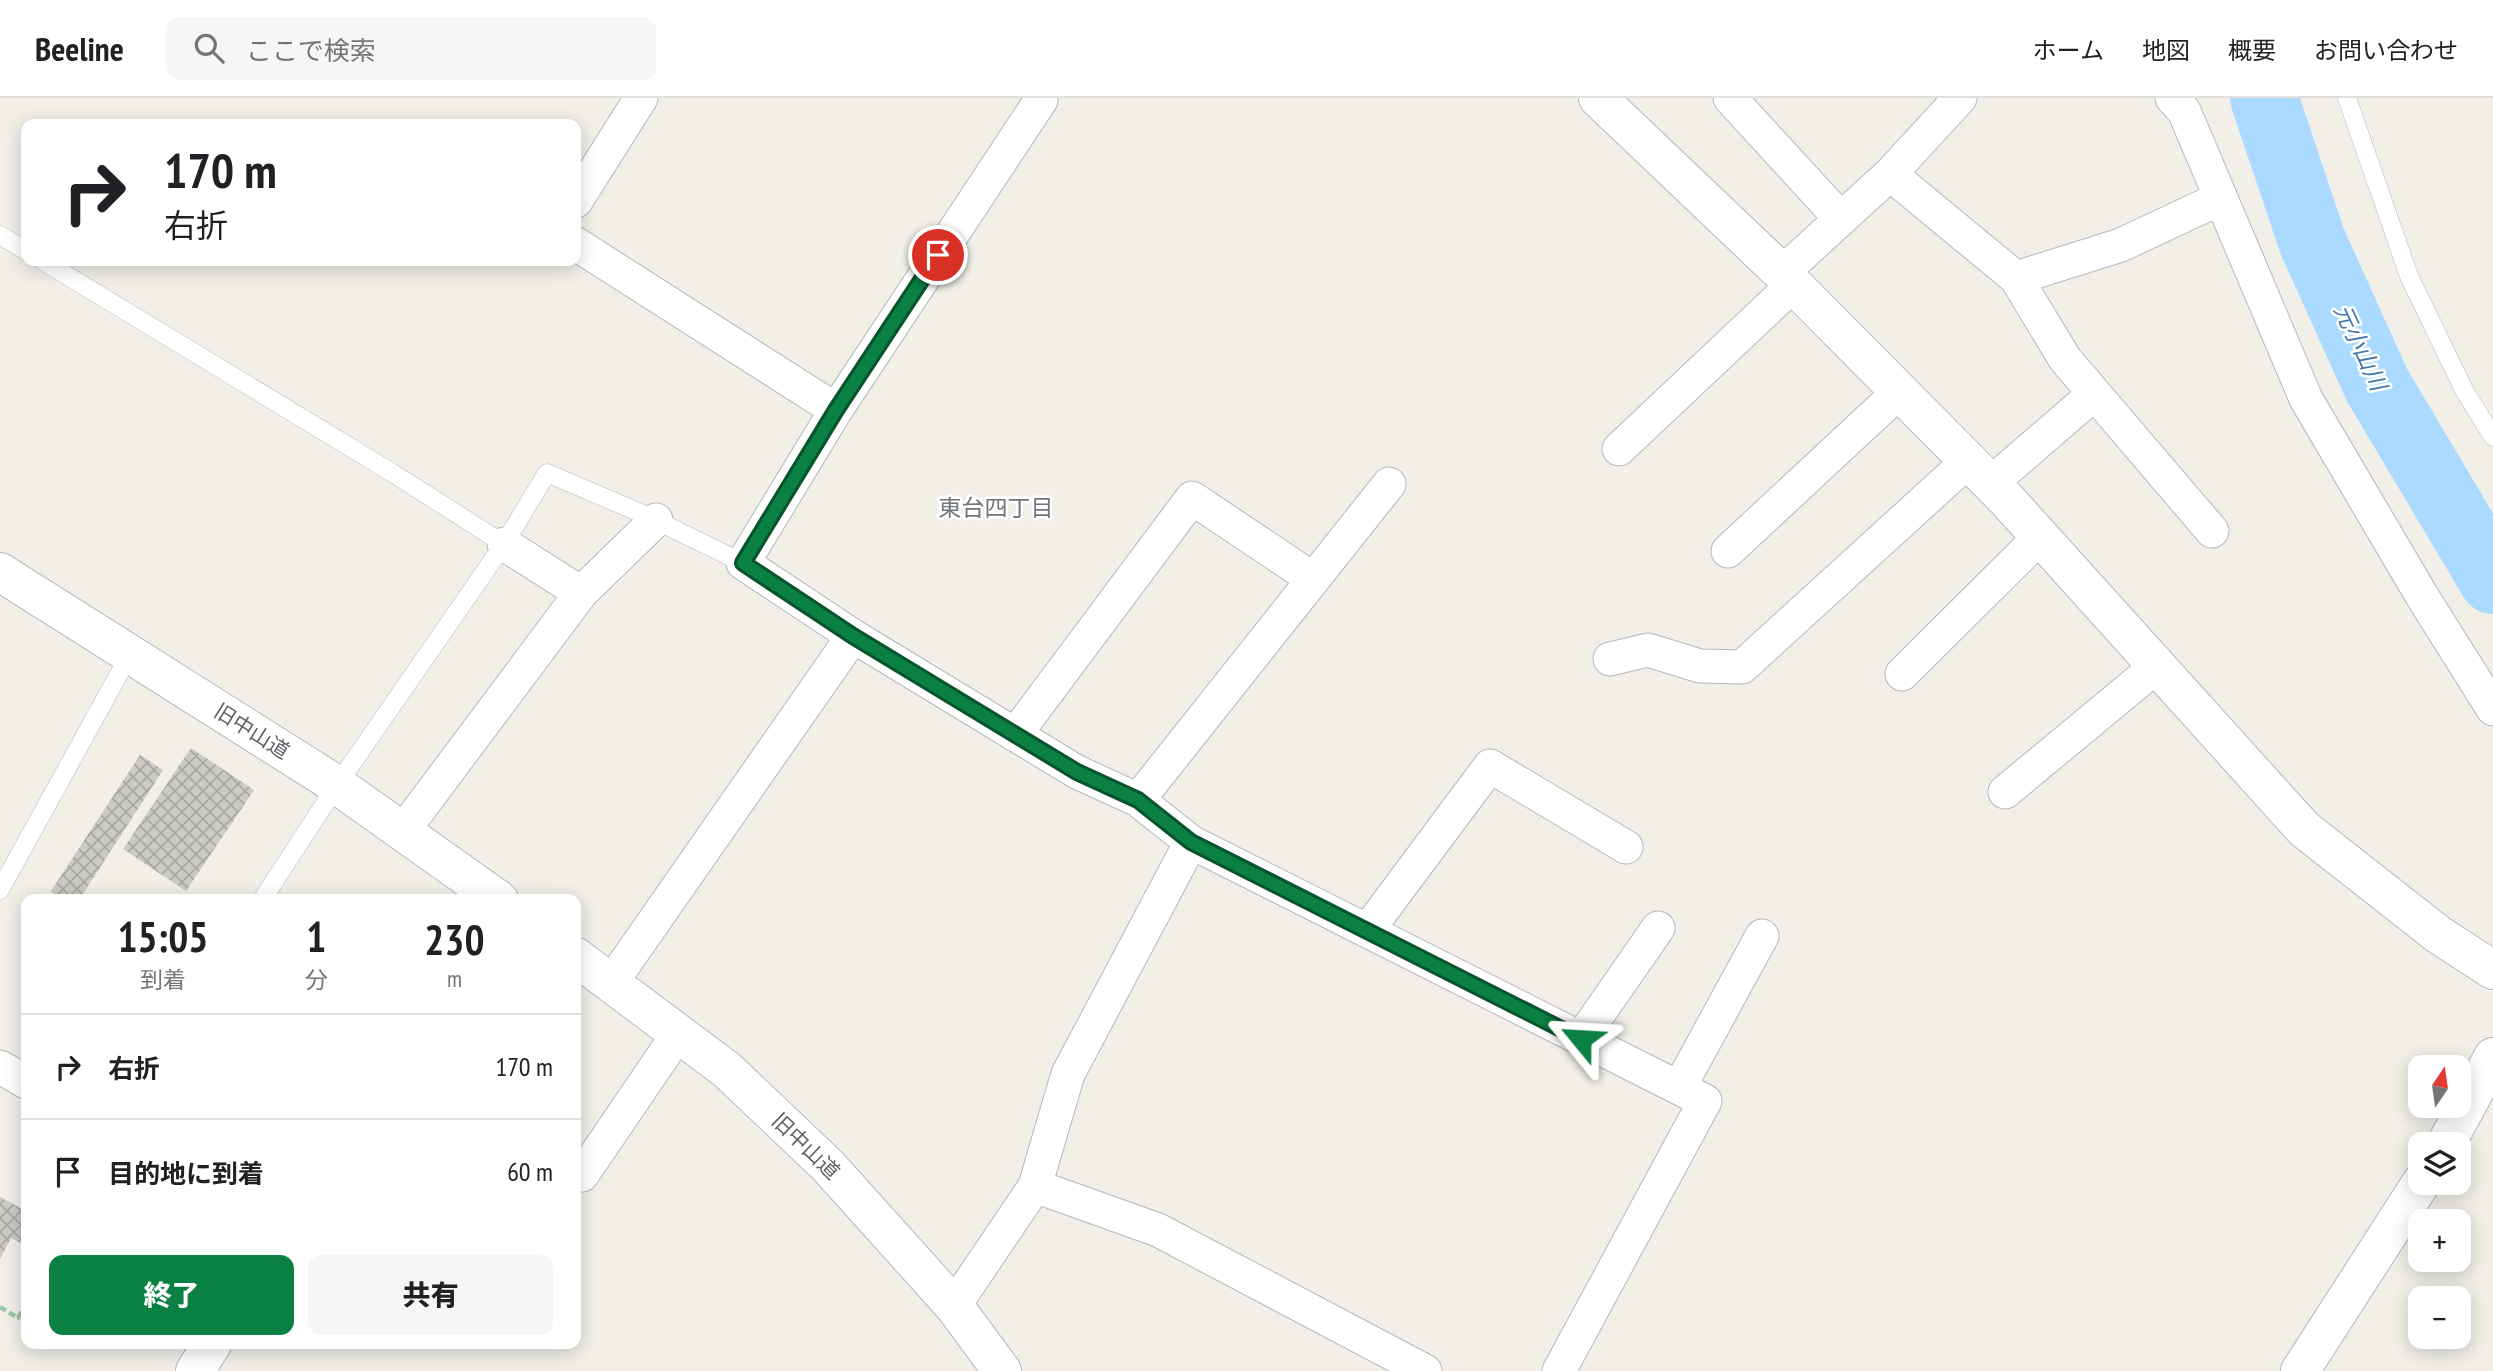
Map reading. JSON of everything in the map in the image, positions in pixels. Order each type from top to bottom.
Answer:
[{"type":"street","points":[[581,193],[640,98]]},
{"type":"street","points":[[1598,98],[1788,279],[1979,472],[2304,829],[2439,935],[2493,970]]},
{"type":"street","points":[[1730,98],[1841,219]]},
{"type":"street","points":[[1619,449],[1788,279],[1841,219],[1890,174],[1960,98]]},
{"type":"street","points":[[1041,100],[836,410],[743,563],[853,636],[1077,772],[1138,800],[1191,842],[1705,1101],[1559,1371]]},
{"type":"street","points":[[2178,102],[2306,399],[2422,596],[2493,709]]},
{"type":"street","points":[[1890,174],[2016,278],[2064,359],[2212,531]]},
{"type":"street","points":[[2016,278],[2121,245],[2221,198]]},
{"type":"street","points":[[581,247],[836,410]]},
{"type":"street","points":[[1728,551],[1900,391]]},
{"type":"street","points":[[1610,659],[1648,650],[1700,666],[1742,667],[1979,472],[2094,394]]},
{"type":"street","points":[[1138,800],[1389,484]]},
{"type":"street","points":[[1016,735],[1192,498],[1313,579]]},
{"type":"street","points":[[402,831],[581,593],[656,520]]},
{"type":"street","points":[[1902,674],[2040,537]]},
{"type":"street","points":[[503,544],[581,593]]},
{"type":"street","name":"旧中山道","points":[[0,572],[337,785],[490,894]]},
{"type":"street","points":[[611,983],[853,636]]},
{"type":"street","points":[[2005,792],[2157,666]]},
{"type":"street","points":[[1367,931],[1490,766],[1626,847]]},
{"type":"street","points":[[954,1306],[1035,1186],[1068,1074],[1191,842]]},
{"type":"street","points":[[1581,1039],[1658,928]]},
{"type":"street","points":[[1679,1088],[1762,936]]},
{"type":"street","name":"旧中山道","points":[[581,961],[727,1070],[828,1166],[954,1306],[1002,1371]]},
{"type":"street","points":[[582,1175],[678,1034]]},
{"type":"street","points":[[2452,1132],[2493,1057]]},
{"type":"street","points":[[0,1067],[21,1079]]},
{"type":"street","points":[[1035,1186],[1158,1230],[1425,1371]]},
{"type":"street","points":[[2300,1371],[2413,1195]]},
{"type":"street","points":[[195,1371],[209,1349]]},
{"type":"lane","points":[[2347,98],[2409,276],[2464,390],[2493,437]]},
{"type":"lane","points":[[0,235],[21,248]]},
{"type":"lane","points":[[51,266],[391,472],[503,544]]},
{"type":"lane","points":[[266,894],[337,785],[503,544],[547,473],[656,520],[743,563]]},
{"type":"lane","points":[[0,890],[130,654]]},
{"type":"path","points":[[0,1307],[18,1318],[21,1312]]},
{"type":"building","points":[[191,748],[254,790],[186,891],[123,849]]},
{"type":"building","points":[[140,755],[163,770],[83,894],[55,894],[51,891]]},
{"type":"building","points":[[0,1197],[21,1208],[21,1243],[11,1238],[0,1259]]},
{"type":"waterway","name":"元小山川","points":[[2264,98],[2312,241],[2377,385],[2493,580]]},
{"type":"district","name":"東台四丁目","points":[[996,507]]},
{"type":"route","points":[[938,255],[836,410],[743,563],[853,636],[1077,772],[1138,800],[1191,842],[1581,1039]]}]
